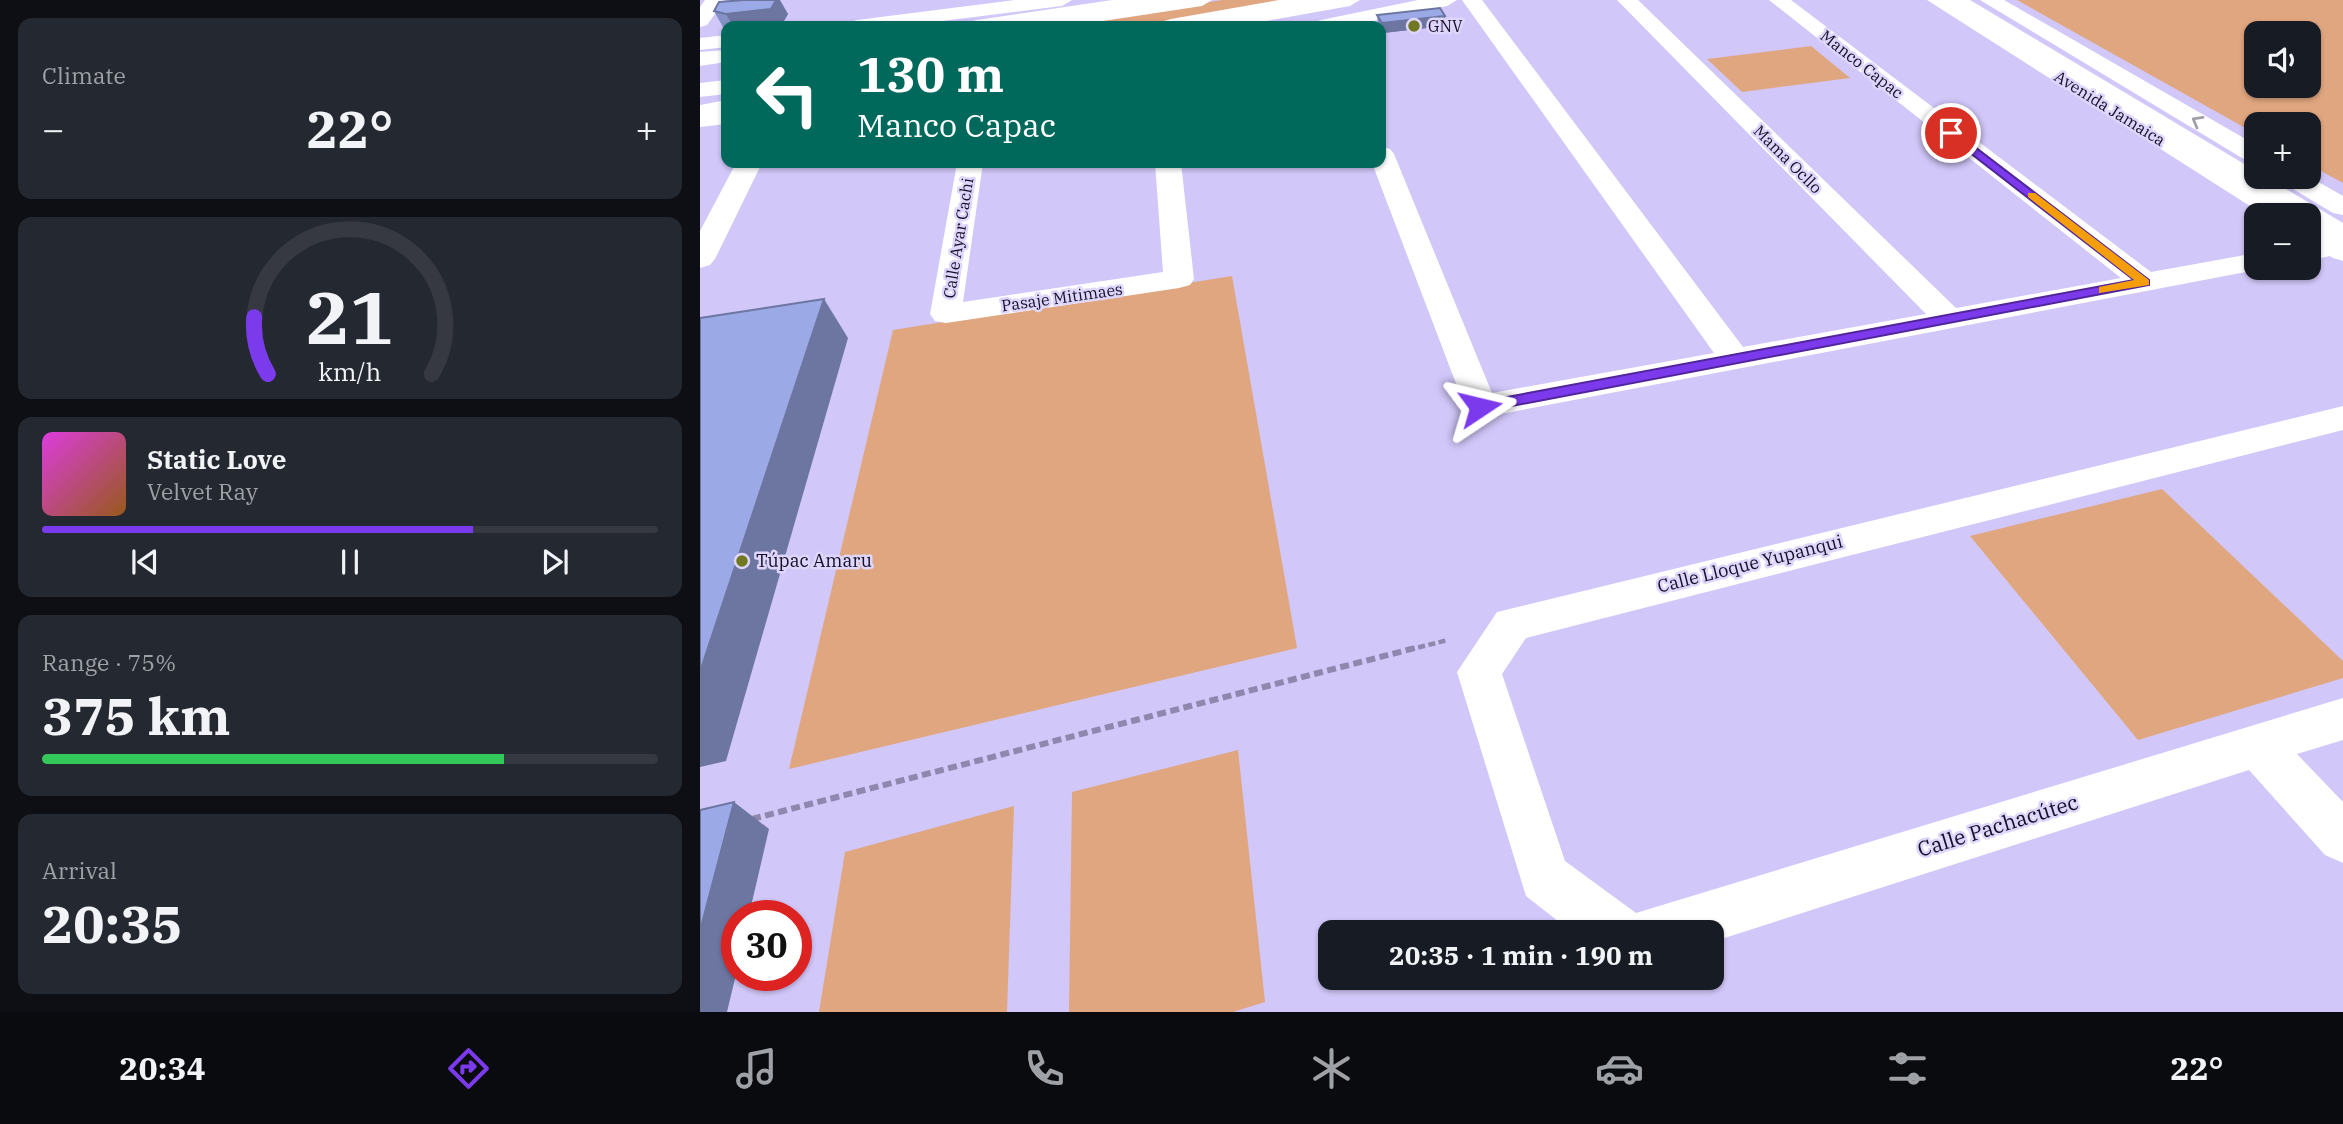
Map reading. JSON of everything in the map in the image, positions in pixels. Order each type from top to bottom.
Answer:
[{"type":"street","points":[[700,21],[715,0]]},
{"type":"street","points":[[909,20],[916,0]]},
{"type":"street","points":[[900,21],[1062,0]]},
{"type":"street","points":[[1011,21],[1152,0]]},
{"type":"street","points":[[1065,21],[1202,0]]},
{"type":"street","points":[[1191,21],[1312,0]]},
{"type":"street","points":[[1233,21],[1350,0]]},
{"type":"street","points":[[1350,21],[1377,15],[1404,20],[1431,15],[1447,0]]},
{"type":"street","points":[[1472,0],[1735,359]]},
{"type":"street","name":"Mama Ocllo","points":[[1627,0],[1949,319]]},
{"type":"street","name":"Manco Capac","points":[[1779,0],[2144,282]]},
{"type":"street","name":"Avenida Jamaica","points":[[1937,0],[2264,203]]},
{"type":"street","points":[[1956,0],[2332,246]]},
{"type":"street","name":"Avenida Jamaica","points":[[1990,0],[2244,149]]},
{"type":"street","points":[[700,44],[721,42]]},
{"type":"street","points":[[700,59],[721,57]]},
{"type":"street","points":[[700,68],[721,66]]},
{"type":"street","points":[[700,90],[721,88]]},
{"type":"street","points":[[700,101],[721,98]]},
{"type":"street","points":[[700,112],[721,108]]},
{"type":"street","points":[[700,120],[721,118]]},
{"type":"street","points":[[1386,167],[1480,407],[2244,263]]},
{"type":"street","points":[[700,259],[746,168]]},
{"type":"street","name":"Calle Ayar Cachi","points":[[946,314],[969,168]]},
{"type":"street","name":"Pasaje Mitimaes","points":[[946,314],[1179,279],[1168,168]]},
{"type":"street","points":[[2312,189],[2343,207]]},
{"type":"street","name":"Calle Lloque Yupanqui","points":[[1512,624],[2343,418]]},
{"type":"street","points":[[1512,624],[1479,672],[1545,877],[1601,920]]},
{"type":"street","name":"Calle Pachacútec","points":[[1695,920],[2343,719]]},
{"type":"street","points":[[2257,745],[2343,838]]},
{"type":"path","points":[[741,822],[1512,624]]},
{"type":"shaded area","points":[[1222,0],[1295,0],[1172,21],[1089,21]]},
{"type":"shaded area","points":[[2017,0],[2343,0],[2343,183],[2321,171],[2321,112],[2244,112],[2244,127]]},
{"type":"shaded area","points":[[1811,46],[1850,78],[1742,92],[1707,59]]},
{"type":"shaded area","points":[[1232,276],[1297,648],[789,769],[893,330]]},
{"type":"shaded area","points":[[2162,489],[2343,661],[2343,678],[2138,740],[1970,536]]},
{"type":"shaded area","points":[[1238,750],[1265,1002],[1233,1012],[1069,1012],[1072,792]]},
{"type":"shaded area","points":[[1014,806],[1007,1012],[819,1012],[845,852]]},
{"type":"building","points":[[776,0],[771,9],[726,14],[714,11],[719,2]]},
{"type":"building","points":[[1440,8],[1445,16],[1386,23],[1381,21],[1377,15]]},
{"type":"building","points":[[824,299],[700,672],[700,318]]},
{"type":"building","points":[[734,802],[700,931],[700,810]]},
{"type":"slow traffic","points":[[2031,195],[2144,282],[2104,290]]},
{"type":"place","name":"GNV","points":[[1414,26]]},
{"type":"place","name":"Túpac Amaru","points":[[742,561]]},
{"type":"route","points":[[1480,407],[2144,282],[1951,133]]}]
